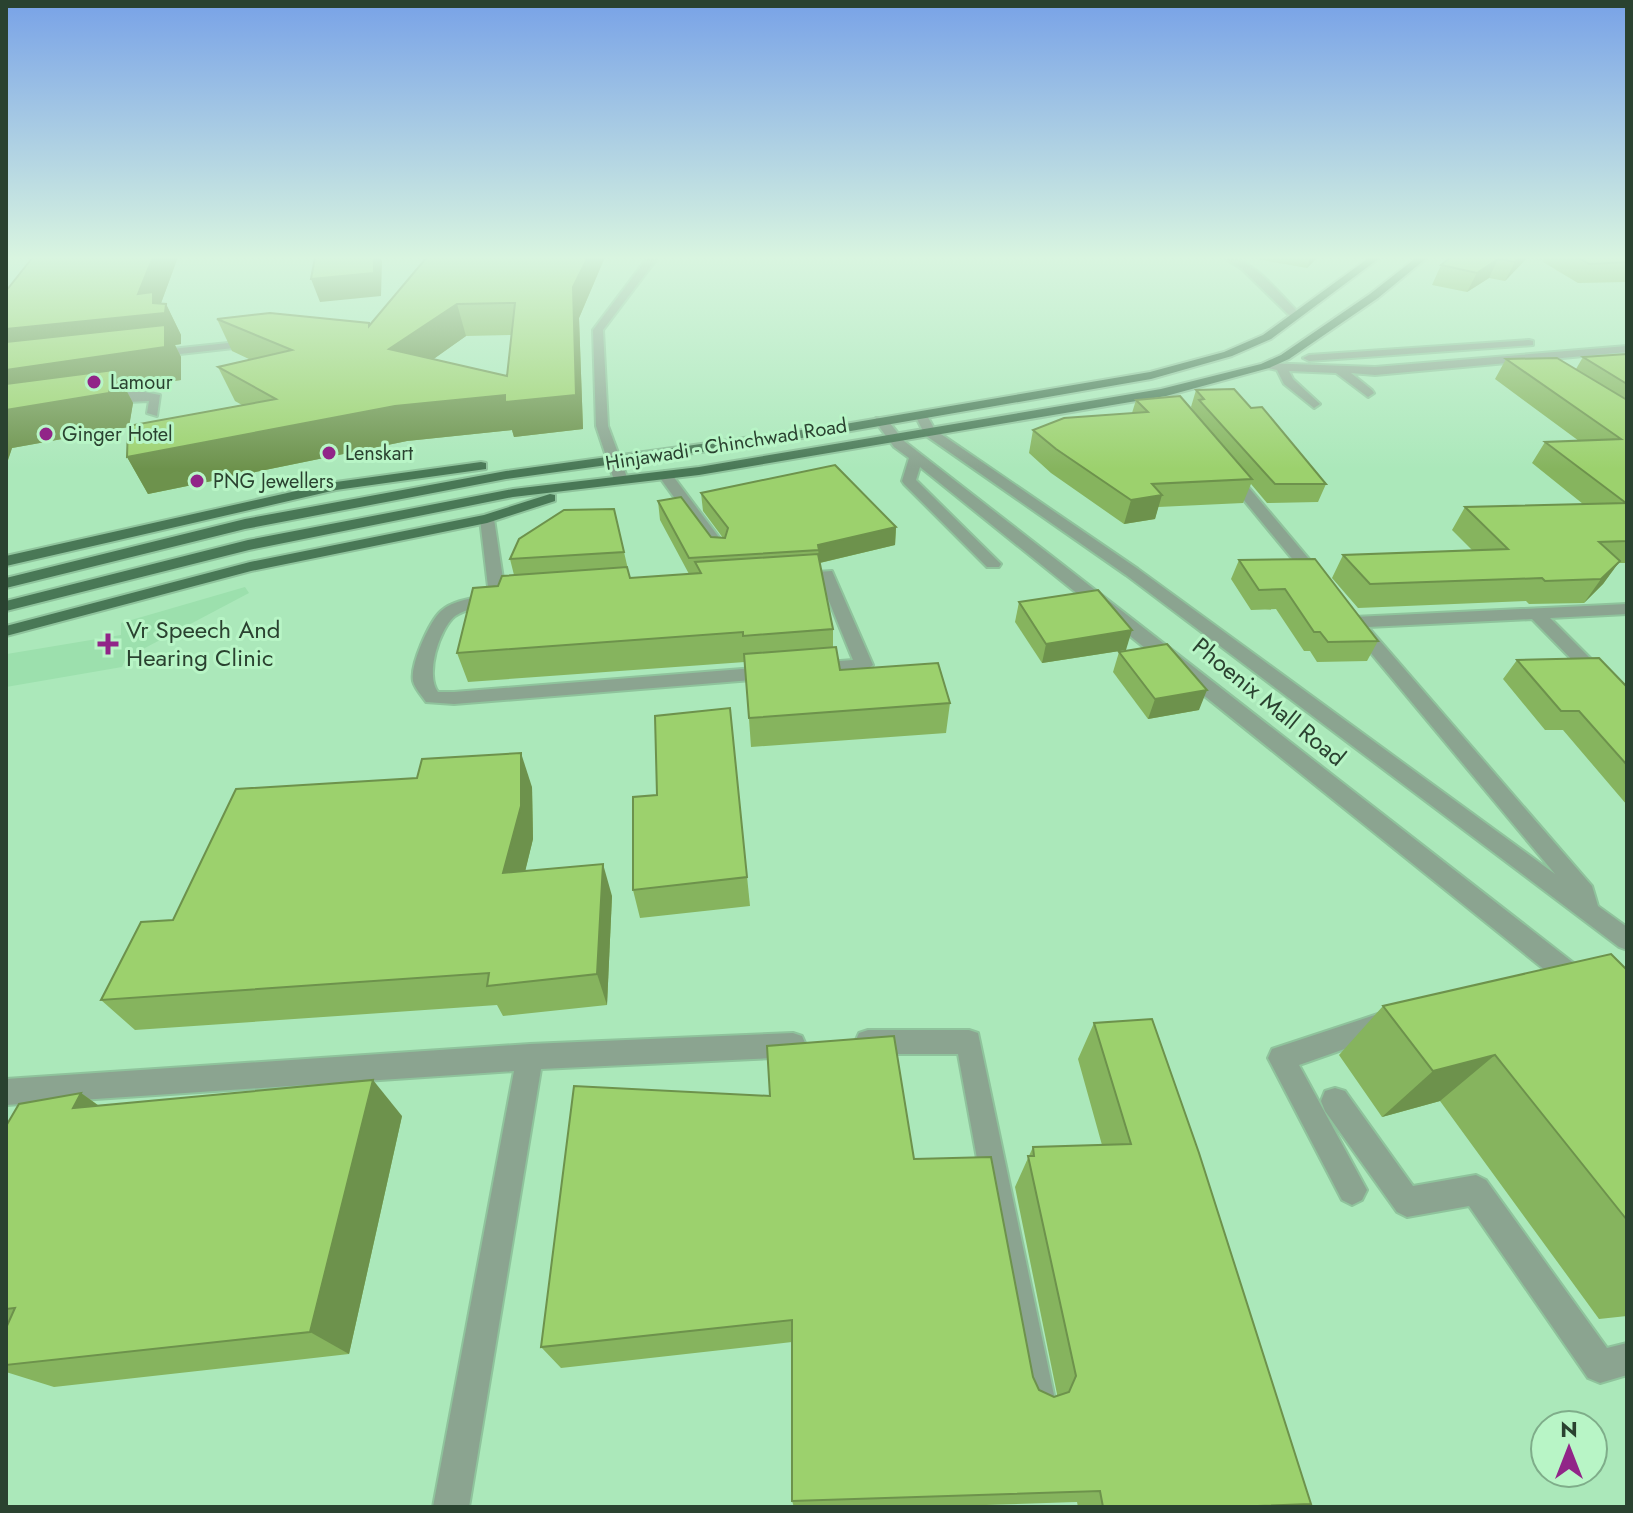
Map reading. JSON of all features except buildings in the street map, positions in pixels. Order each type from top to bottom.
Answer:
[{"type":"main road","name":"Hinjawadi - Chinchwad Road","points":[[6,606],[248,545],[513,493],[665,475],[1166,371],[1228,354],[1267,337],[1279,328]]},
{"type":"main road","points":[[1284,362],[1331,328]]},
{"type":"main road","name":"Hinjawadi - Chinchwad Road","points":[[6,583],[245,524],[506,475],[926,423],[1167,399],[1265,366]]},
{"type":"main road","points":[[6,561],[336,486],[497,464],[565,467],[572,469],[586,486],[487,519],[250,567],[6,631]]},
{"type":"street","points":[[600,328],[602,426],[621,480]]},
{"type":"street","points":[[1582,339],[1627,336]]},
{"type":"street","points":[[146,355],[268,342]]},
{"type":"street","points":[[1265,366],[1537,343]]},
{"type":"street","points":[[1508,345],[1551,374]]},
{"type":"street","points":[[1284,362],[1341,371],[1627,349]]},
{"type":"street","points":[[1284,362],[1288,381],[1314,404]]},
{"type":"street","points":[[1341,371],[1368,393]]},
{"type":"street","points":[[91,401],[156,398],[153,413]]},
{"type":"street","name":"Phoenix Mall Road","points":[[926,423],[1627,940]]},
{"type":"street","name":"Phoenix Mall Road","points":[[887,430],[916,457],[1593,993]]},
{"type":"street","points":[[1212,453],[1571,877],[1584,893],[1588,911]]},
{"type":"street","points":[[916,457],[909,481],[993,564]]},
{"type":"street","points":[[665,475],[721,551]]},
{"type":"street","points":[[487,519],[498,598]]},
{"type":"street","points":[[826,574],[864,665],[433,698],[424,686],[421,675],[440,621],[448,613],[498,598],[826,574]]},
{"type":"street","points":[[1344,610],[1536,613],[1627,609]]},
{"type":"street","points":[[1536,613],[1592,670]]},
{"type":"street","points":[[1527,977],[1559,966]]},
{"type":"street","points":[[1352,1190],[1281,1058],[1411,1015]]},
{"type":"street","points":[[6,1092],[530,1057],[916,1040],[969,1042],[1037,1395]]},
{"type":"street","points":[[451,1507],[530,1057]]},
{"type":"street","points":[[1335,1101],[1407,1202],[1476,1190],[1600,1366],[1627,1359]]},
{"type":"shaded area","name":"Vr Speech And Hearing Clinic","points":[[245,587],[249,593],[126,658],[122,667],[6,687],[7,654],[121,635],[121,623]]},
{"type":"place","name":"Lamour","points":[[94,382]]},
{"type":"place","name":"Ginger Hotel","points":[[46,434]]},
{"type":"place","name":"Lenskart","points":[[329,453]]},
{"type":"place","name":"PNG Jewellers","points":[[197,481]]},
{"type":"place","name":"Vr Speech And Hearing Clinic","points":[[108,644]]}]
